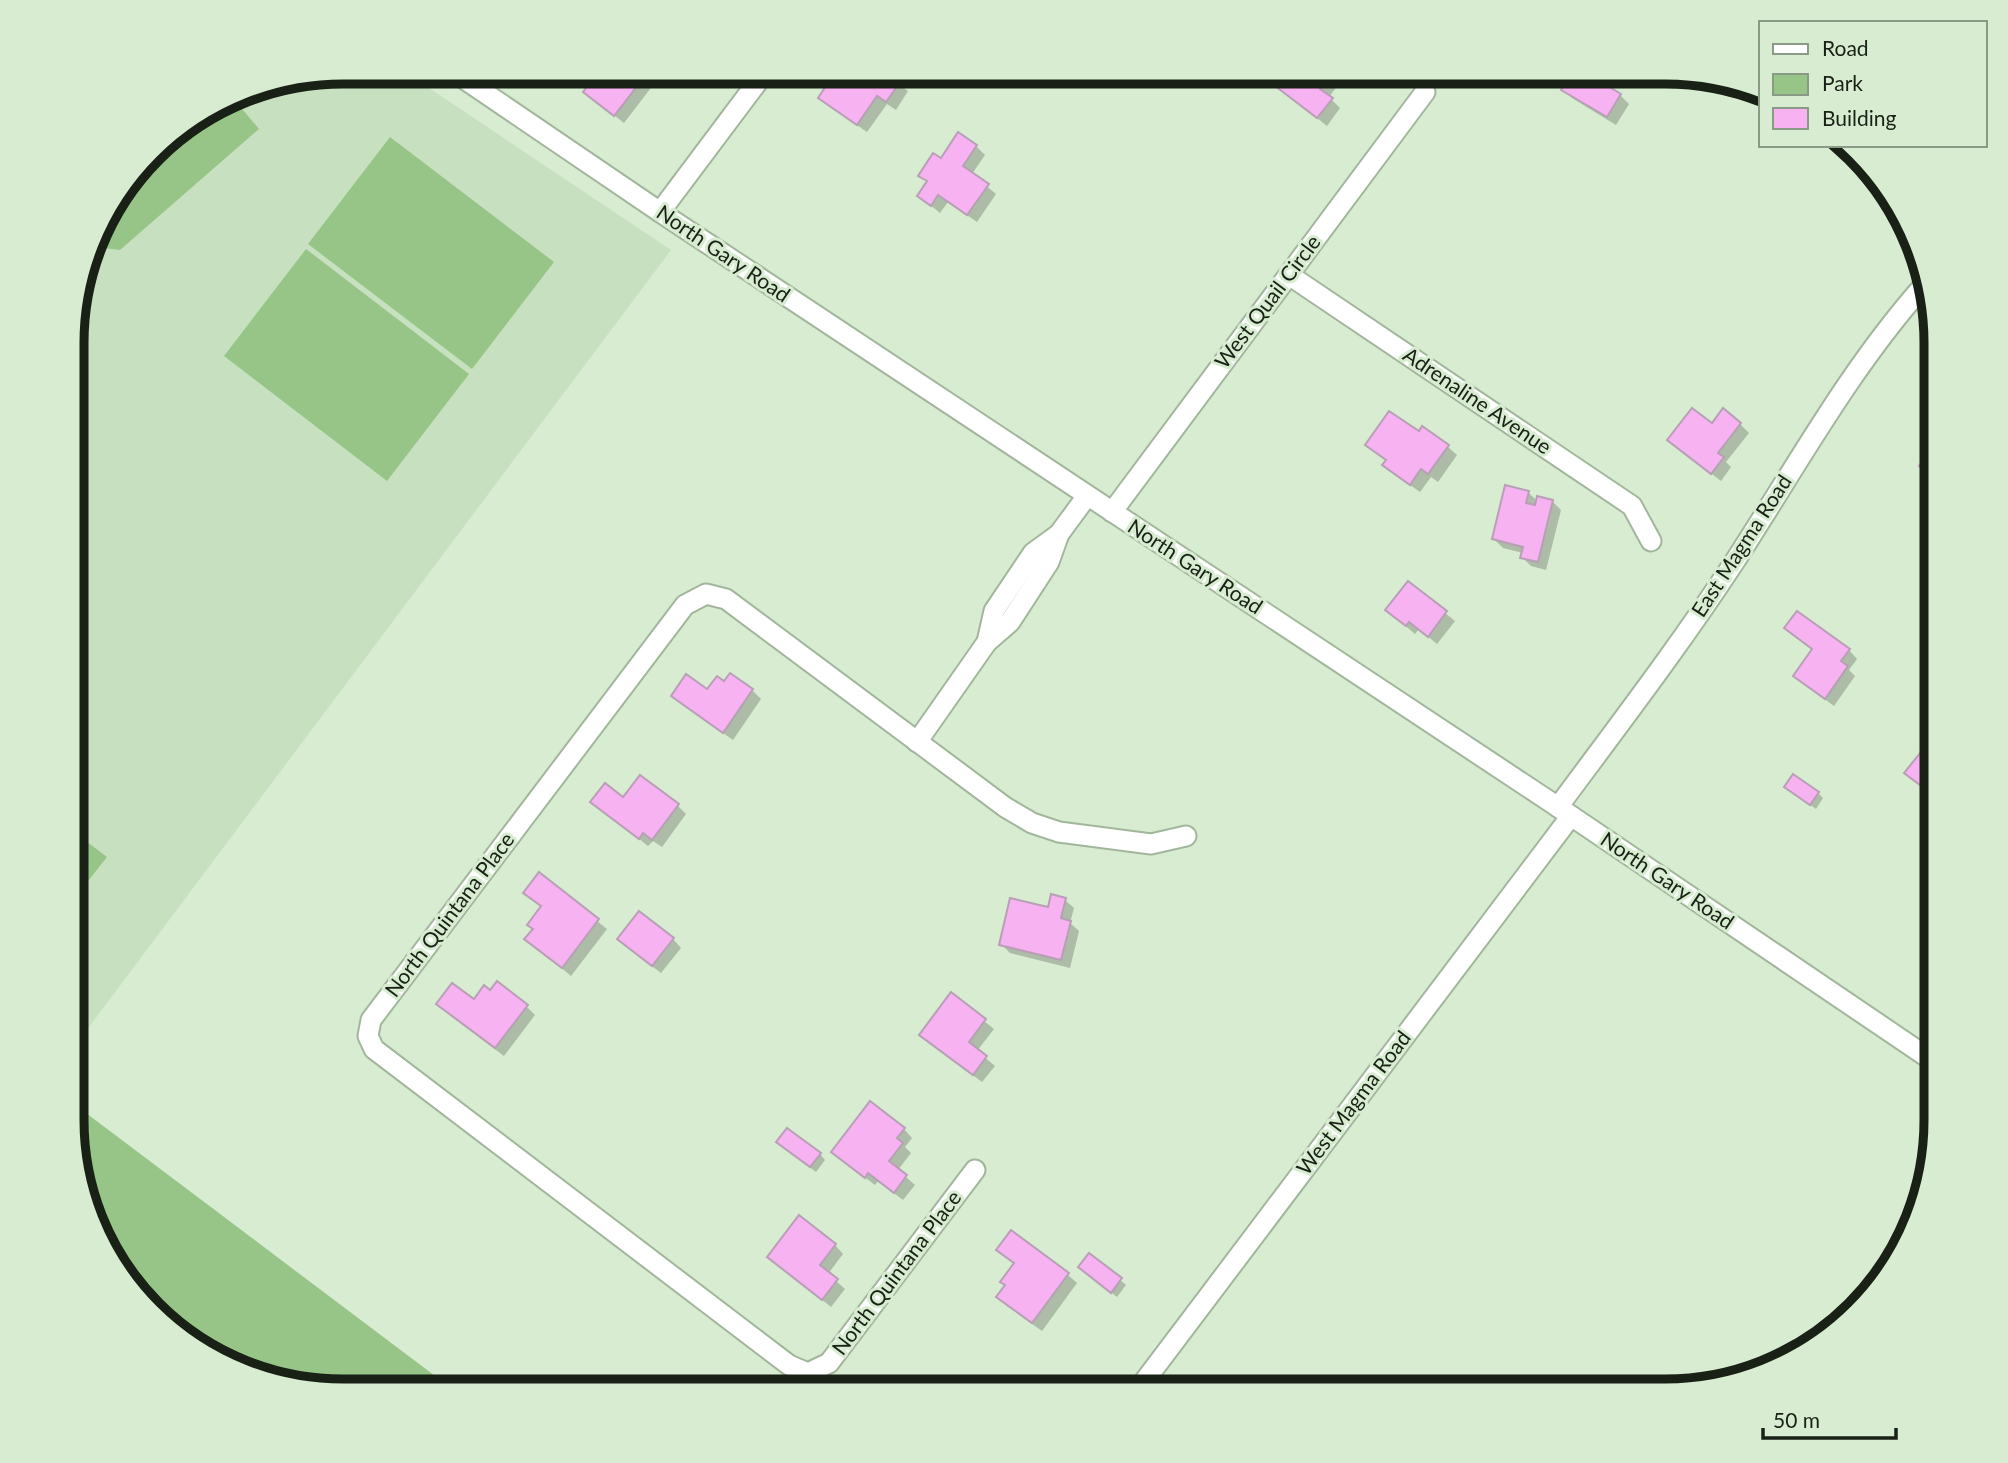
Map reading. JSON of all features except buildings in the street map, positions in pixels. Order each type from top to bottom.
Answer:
[{"type":"street","name":"North Gary Road","points":[[472,84],[1924,1055]]},
{"type":"street","points":[[660,212],[756,84]]},
{"type":"street","name":"West Quail Circle","points":[[1112,512],[1425,92]]},
{"type":"street","name":"Adrenaline Avenue","points":[[1289,275],[1632,506],[1651,541]]},
{"type":"street","name":"East Magma Road","points":[[1564,812],[1735,561],[1818,427],[1869,355],[1919,292]]},
{"type":"street","points":[[916,742],[987,642],[1010,622],[1049,562],[1059,534],[1087,496]]},
{"type":"street","name":"North Quintana Place","points":[[975,1170],[829,1363],[808,1373],[789,1365],[374,1049],[368,1036],[371,1020],[685,605],[706,594],[726,599],[916,742],[1005,807],[1032,823],[1059,832],[1151,844],[1186,836]]},
{"type":"street","name":"West Magma Road","points":[[1146,1379],[1564,812]]},
{"type":"shaded area","points":[[423,84],[671,250],[84,1034],[86,309],[104,244],[119,213],[138,185],[172,148],[199,128],[228,111],[260,98],[309,86]]},
{"type":"green space","points":[[240,106],[259,129],[120,250],[104,248],[119,213],[148,172],[185,138],[213,119]]},
{"type":"green space","points":[[390,137],[554,262],[472,369],[308,244]]},
{"type":"green space","points":[[306,249],[469,374],[387,481],[224,356]]},
{"type":"green space","points":[[84,840],[107,857],[85,885],[84,910]]},
{"type":"green space","points":[[84,1112],[439,1379],[343,1379],[292,1374],[228,1352],[185,1325],[148,1291],[111,1235],[89,1171]]}]
